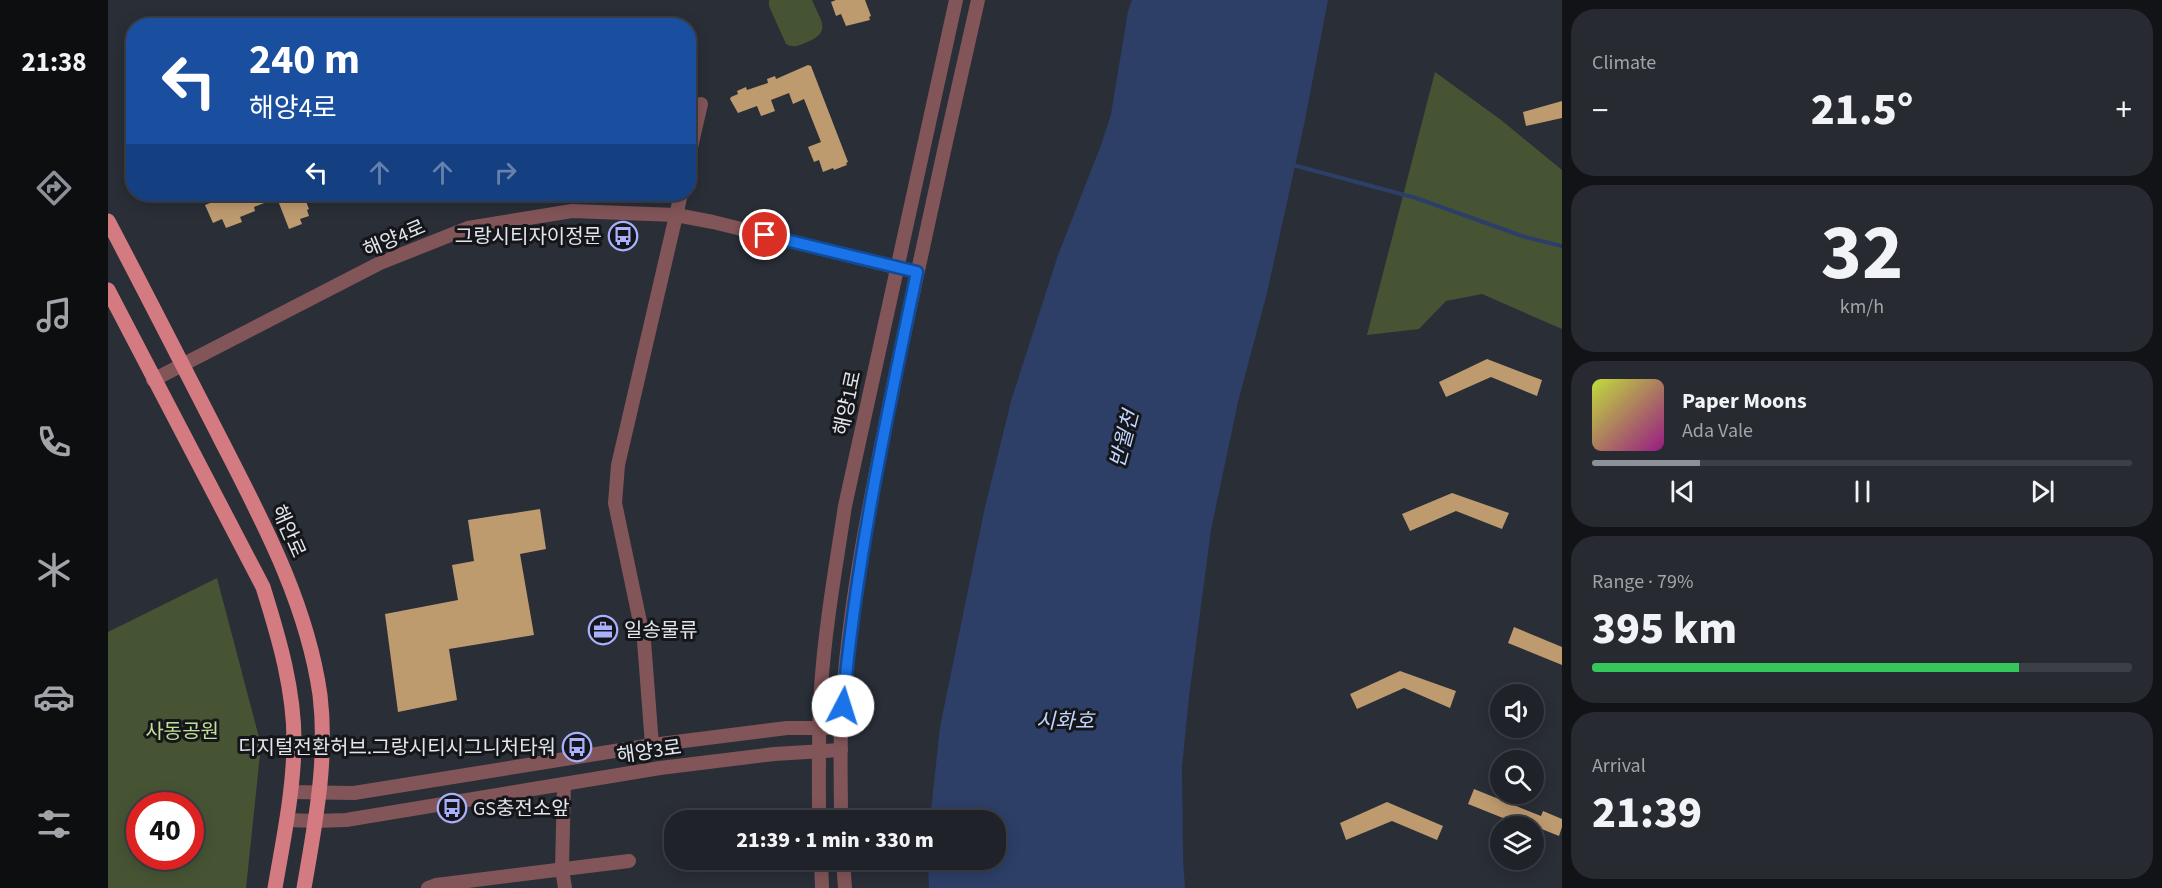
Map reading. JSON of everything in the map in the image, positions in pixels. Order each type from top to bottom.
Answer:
[{"type":"main road","name":"해안로","points":[[108,221],[269,535],[296,600],[320,695],[323,758],[320,792],[304,888]]},
{"type":"main road","points":[[108,290],[263,587],[279,637],[288,684],[294,744],[291,792],[275,888]]},
{"type":"street","name":"해양1로","points":[[819,810],[818,752],[825,652],[845,506],[956,0]]},
{"type":"street","points":[[842,810],[841,728],[859,567],[917,272],[978,0]]},
{"type":"street","points":[[696,126],[701,104]]},
{"type":"street","points":[[652,745],[644,641],[615,503],[618,465],[679,201]]},
{"type":"street","name":"해양4로","points":[[153,380],[380,263],[468,228],[572,211],[676,215],[917,272]]},
{"type":"street","name":"해양3로","points":[[291,792],[354,793],[652,745],[787,728],[841,728]]},
{"type":"street","name":"해양3로","points":[[286,820],[346,820],[671,767],[774,754],[841,750]]},
{"type":"street","points":[[564,784],[562,869],[565,888]]},
{"type":"street","points":[[428,888],[436,885],[629,861]]},
{"type":"street","points":[[821,870],[822,888]]},
{"type":"street","points":[[844,870],[845,888]]},
{"type":"green space","points":[[769,0],[812,0],[821,20],[822,30],[819,35],[798,46],[786,44],[769,6]]},
{"type":"green space","points":[[1435,72],[1501,120],[1562,170],[1562,329],[1482,294],[1446,301],[1419,329],[1367,335]]},
{"type":"green space","name":"사동공원","points":[[217,578],[261,745],[246,888],[108,888],[108,632]]},
{"type":"water","name":"시화호","points":[[1132,0],[1328,0],[1304,125],[1267,293],[1238,402],[1211,530],[1182,767],[1185,888],[929,888],[928,870],[1006,870],[1006,810],[931,810],[940,727],[985,507],[1011,401],[1058,255],[1111,114],[1128,11]]},
{"type":"building","points":[[865,0],[871,16],[870,20],[846,26],[841,14],[836,16],[831,2]]},
{"type":"building","points":[[808,65],[811,66],[848,162],[847,165],[834,170],[833,168],[823,172],[819,160],[814,162],[808,147],[821,142],[804,99],[793,104],[789,93],[771,100],[775,111],[761,116],[757,106],[738,113],[730,99],[738,94],[737,91],[746,87],[747,90],[768,83],[767,79],[775,76],[776,79]]},
{"type":"building","points":[[1562,101],[1562,118],[1526,126],[1523,112]]},
{"type":"building","points":[[215,201],[269,201],[254,207],[255,211],[240,217],[242,222],[226,228],[222,219],[213,223],[205,205]]},
{"type":"building","points":[[278,201],[306,201],[309,216],[300,219],[302,224],[289,229]]},
{"type":"building","points":[[1487,359],[1542,380],[1537,396],[1491,377],[1446,397],[1439,382]]},
{"type":"building","points":[[1452,493],[1509,513],[1502,529],[1456,511],[1410,531],[1402,514]]},
{"type":"building","points":[[540,509],[546,549],[520,554],[534,635],[449,649],[457,700],[398,712],[385,614],[458,600],[452,565],[474,561],[468,520]]},
{"type":"building","points":[[1514,627],[1562,647],[1562,665],[1508,643]]},
{"type":"building","points":[[1400,671],[1456,691],[1450,708],[1404,688],[1357,709],[1350,694]]},
{"type":"building","points":[[1474,789],[1490,795],[1490,804],[1511,804],[1541,816],[1498,816],[1468,804]]},
{"type":"building","points":[[1387,802],[1443,826],[1437,840],[1392,821],[1346,840],[1340,823]]},
{"type":"building","points":[[1543,811],[1562,819],[1559,836],[1544,830],[1544,816],[1541,816]]},
{"type":"waterway","points":[[1293,165],[1416,198],[1525,237],[1562,246]]},
{"type":"place","name":"그랑시티자이정문","points":[[623,236]]},
{"type":"place","name":"일송물류","points":[[603,630]]},
{"type":"place","name":"디지털전환허브.그랑시티시그니처타워","points":[[577,747]]},
{"type":"place","name":"GS충전소앞","points":[[452,808]]},
{"type":"route","points":[[765,235],[917,272],[859,567],[843,706]]},
{"type":"water label","name":"반월천","points":[[1124,439]]}]
